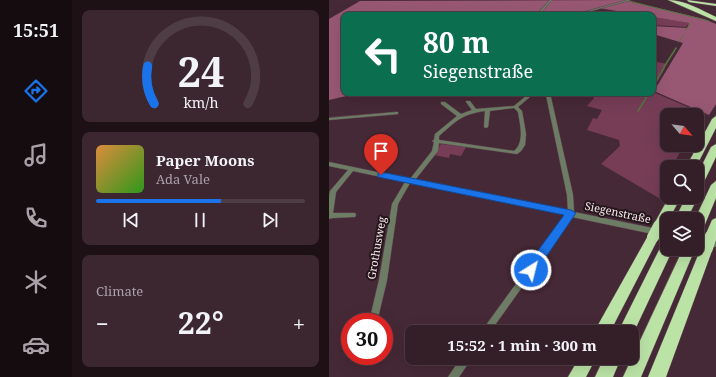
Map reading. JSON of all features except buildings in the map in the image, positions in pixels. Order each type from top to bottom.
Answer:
[{"type":"highway","points":[[670,0],[691,6],[716,19]]},
{"type":"highway","points":[[684,0],[716,5]]},
{"type":"highway","points":[[695,160],[716,120]]},
{"type":"highway","points":[[704,172],[716,147]]},
{"type":"highway","points":[[704,213],[716,185]]},
{"type":"highway","points":[[657,377],[716,223]]},
{"type":"highway","points":[[606,325],[660,232]]},
{"type":"highway","points":[[629,325],[663,256]]},
{"type":"highway","points":[[631,377],[686,256]]},
{"type":"highway","points":[[577,377],[584,365]]},
{"type":"highway","points":[[604,377],[610,365]]},
{"type":"street","points":[[540,12],[551,0]]},
{"type":"street","points":[[585,12],[630,0]]},
{"type":"street","points":[[515,107],[520,111],[524,136],[519,150],[515,153],[435,141],[437,135],[460,116],[475,111],[515,107],[530,96]]},
{"type":"street","points":[[490,325],[571,213],[570,195],[549,96]]},
{"type":"street","points":[[468,102],[475,111]]},
{"type":"street","points":[[443,103],[460,116]]},
{"type":"street","points":[[486,127],[488,109]]},
{"type":"street","points":[[329,119],[396,113]]},
{"type":"street","name":"Grothusweg","points":[[375,313],[383,280],[395,204],[410,181],[435,151],[435,141]]},
{"type":"street","name":"Siegenstraße","points":[[329,164],[660,232]]},
{"type":"street","points":[[352,169],[333,190],[329,217],[353,215]]},
{"type":"street","points":[[453,377],[462,365]]},
{"type":"shaded area","points":[[630,0],[628,1],[704,19],[716,24],[716,104],[709,115],[704,113],[704,108],[693,108],[656,92],[656,88],[683,43],[656,35],[656,26],[687,28],[689,23],[656,18],[656,12],[623,12],[598,8],[584,12],[341,12],[360,1]]},
{"type":"shaded area","points":[[341,12],[341,96],[346,96],[329,100],[329,19]]},
{"type":"shaded area","points":[[656,18],[689,23],[686,27],[656,25]]},
{"type":"shaded area","points":[[656,62],[667,64],[656,84]]},
{"type":"shaded area","points":[[656,93],[690,108],[660,108],[660,152],[680,152],[676,160],[660,160],[660,199],[601,164],[620,146],[619,140],[587,130],[593,118],[597,119],[602,110],[587,106],[594,98],[593,96],[656,96]]},
{"type":"shaded area","points":[[441,144],[466,147],[461,156],[450,154],[449,158],[434,155]]},
{"type":"waterway","points":[[629,1],[709,21]]},
{"type":"waterway","points":[[686,30],[691,23]]},
{"type":"waterway","points":[[679,42],[684,35]]},
{"type":"waterway","points":[[664,67],[676,48]]},
{"type":"waterway","points":[[656,81],[664,68]]},
{"type":"waterway","points":[[638,111],[647,96]]},
{"type":"route","points":[[381,175],[571,213],[567,221],[531,270]]}]
